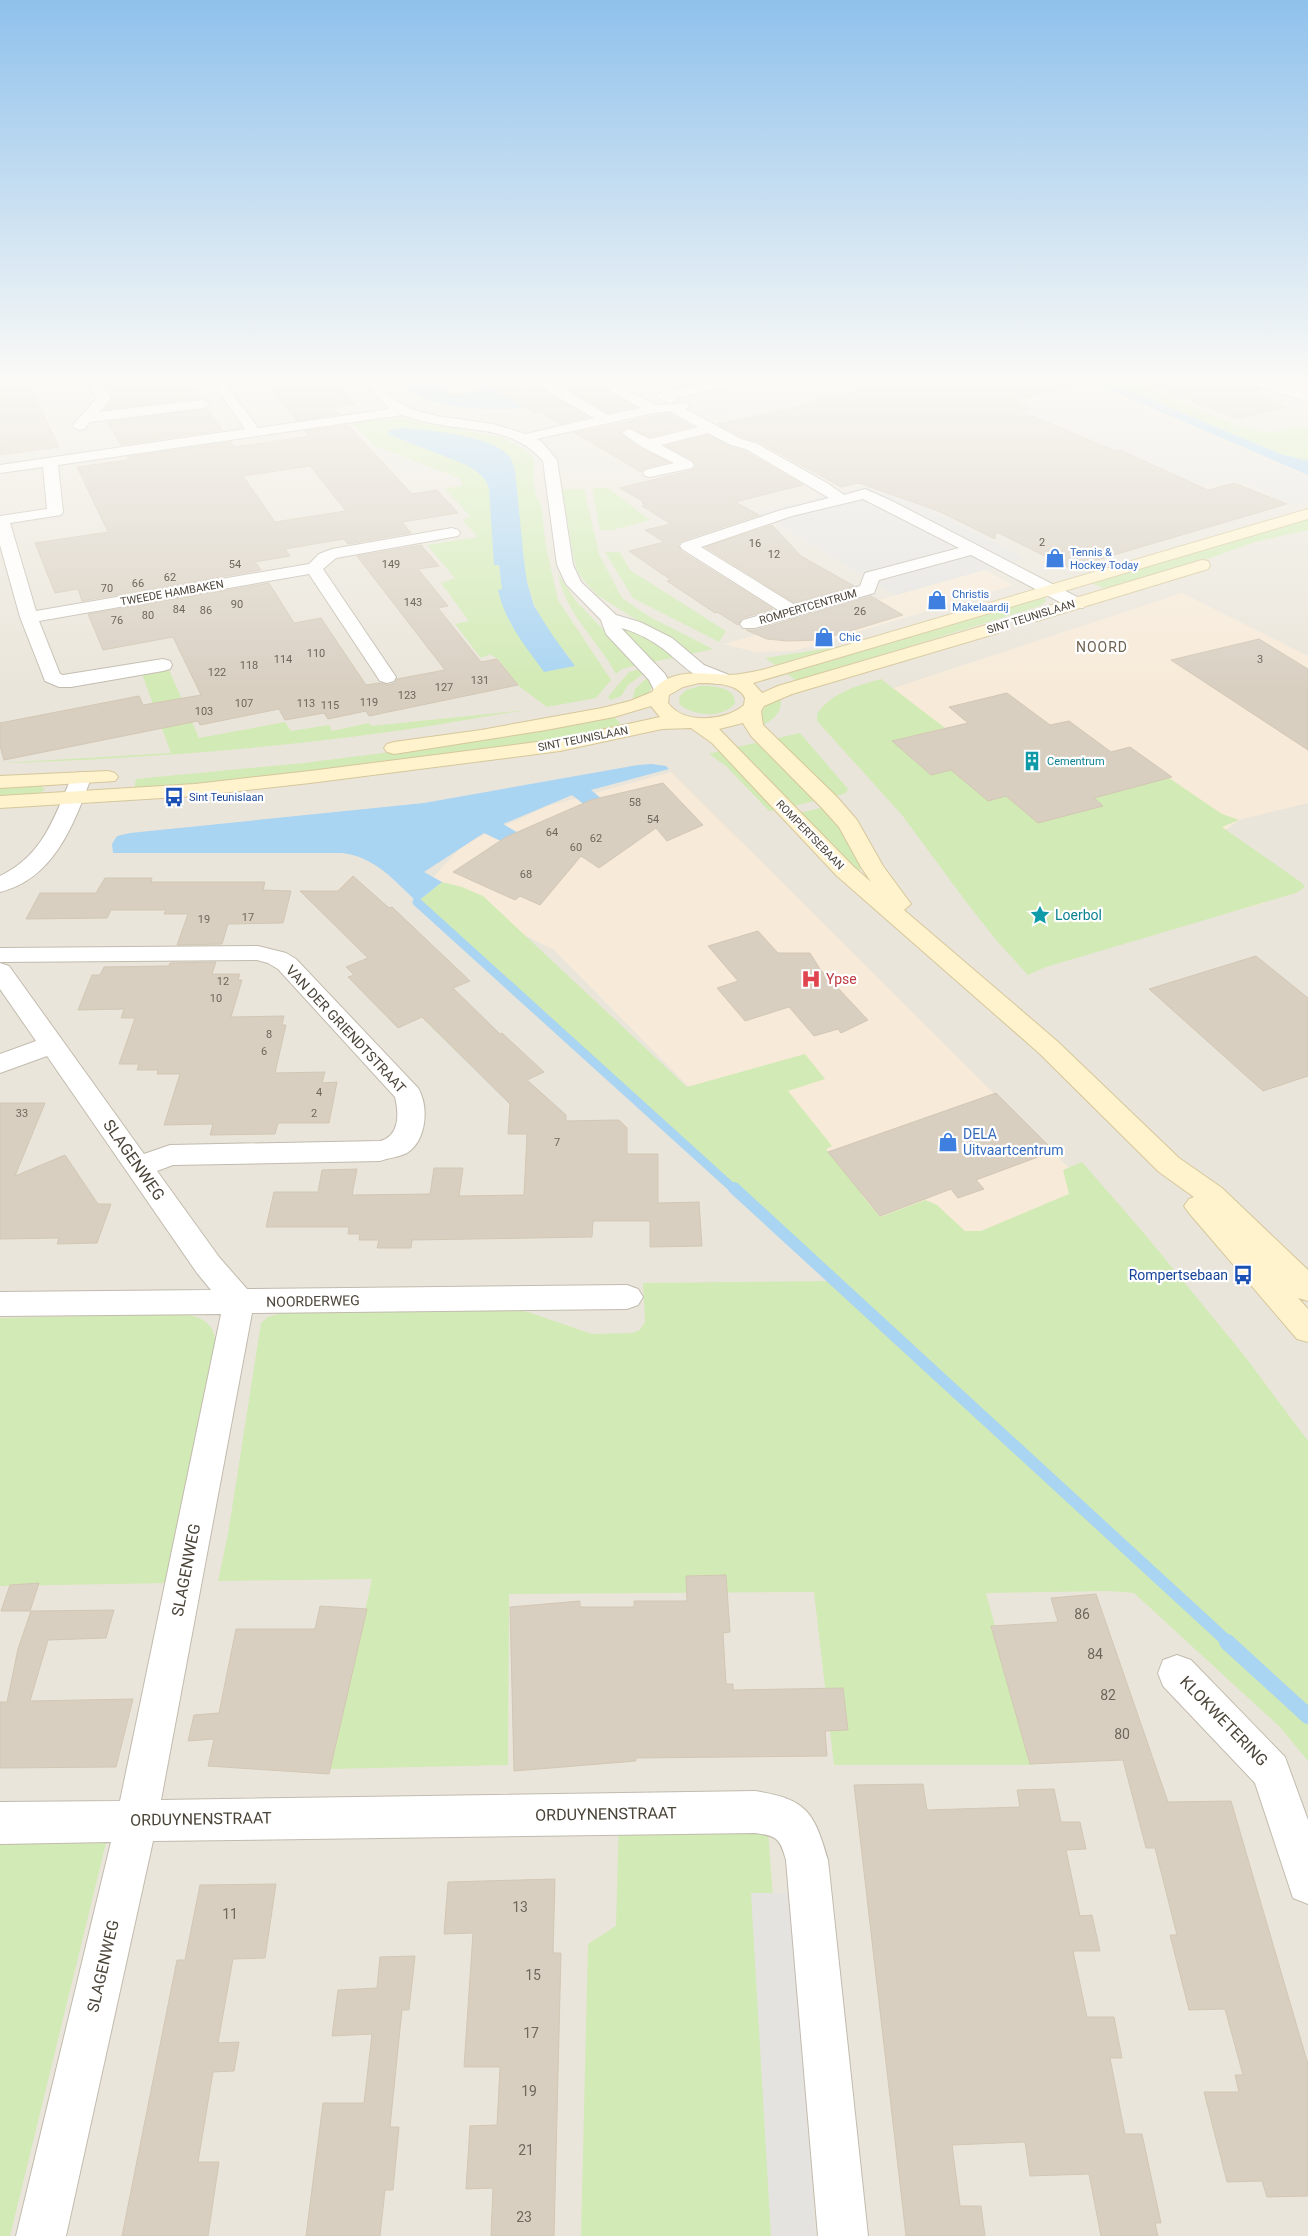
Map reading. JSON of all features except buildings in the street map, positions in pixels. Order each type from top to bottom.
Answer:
[{"type":"street","points":[[52,480],[55,512],[0,520],[30,617],[52,678],[59,681],[71,681],[163,665]]},
{"type":"street","points":[[552,480],[566,570],[574,584],[610,619],[634,626],[666,642],[697,669],[725,679]]},
{"type":"street","points":[[812,480],[841,500]]},
{"type":"street","name":"ROMPERTCENTRUM","points":[[785,608],[688,546],[788,513],[865,494],[1077,604]]},
{"type":"street","name":"SINT TEUNISLAAN","points":[[229,767],[476,736],[627,708],[661,693],[669,686],[688,679],[742,680],[772,673],[1308,514]]},
{"type":"street","name":"TWEEDE HAMBAKEN","points":[[30,617],[314,568],[325,557],[332,554],[452,533]]},
{"type":"street","name":"SINT TEUNISLAAN","points":[[0,782],[77,788],[195,790],[436,762],[560,745],[662,723],[691,722],[710,724],[727,722],[741,717],[753,707],[784,690],[1077,604],[1259,544],[1292,536]]},
{"type":"street","name":"ROMPERTCENTRUM","points":[[749,624],[785,608],[868,590],[871,577],[974,549]]},
{"type":"street","points":[[314,568],[387,677]]},
{"type":"street","points":[[610,619],[612,630],[658,678],[661,693],[659,703],[664,711],[674,717],[691,722]]},
{"type":"street","name":"ROMPERTSEBAAN","points":[[725,679],[749,690],[754,696],[753,725],[829,802],[849,825],[872,867],[930,946]]},
{"type":"street","name":"ROMPERTSEBAAN","points":[[691,722],[703,726],[719,739],[845,871],[1048,1047],[1169,1165],[1212,1195],[1308,1289]]},
{"type":"street","name":"SINT TEUNISLAAN","points":[[0,802],[162,773]]},
{"type":"street","points":[[0,885],[20,876],[36,863],[46,851],[77,788]]},
{"type":"street","name":"VAN DER GRIENDTSTRAAT","points":[[0,955],[258,953],[277,958],[287,964],[408,1094],[412,1107],[408,1134],[398,1145],[380,1151],[170,1155],[139,1167]]},
{"type":"street","name":"SLAGENWEG","points":[[0,971],[208,1265],[239,1302],[137,1820],[41,2236]]},
{"type":"street","points":[[0,1064],[52,1045]]},
{"type":"street","name":"ROMPERTSEBAAN","points":[[1169,1165],[1193,1199],[1308,1330]]},
{"type":"street","name":"NOORDERWEG","points":[[0,1304],[627,1297]]},
{"type":"street","name":"KLOKWETERING","points":[[1177,1673],[1271,1771],[1308,1884]]},
{"type":"street","name":"ORDUYNENSTRAAT","points":[[0,1823],[755,1812],[775,1814],[790,1821],[801,1838],[807,1860],[843,2236]]},
{"type":"shaded area","points":[[0,480],[1308,480],[1308,2236],[0,2236]]},
{"type":"shaded area","points":[[1183,480],[1236,480],[1191,484]]},
{"type":"shaded area","points":[[1241,480],[1308,480],[1308,501],[1293,505]]},
{"type":"shaded area","points":[[877,484],[1025,558],[896,595],[757,512]]},
{"type":"shaded area","points":[[985,570],[1013,585],[794,651],[755,652],[724,644]]},
{"type":"shaded area","points":[[848,581],[876,597],[798,621],[770,604]]},
{"type":"shaded area","points":[[1182,593],[1308,656],[1308,803],[1239,820],[1207,844],[1265,903],[1045,960],[836,707]]},
{"type":"shaded area","points":[[671,772],[1085,1184],[1040,1221],[928,1263],[692,1090],[554,950],[426,885],[464,844],[548,806]]},
{"type":"shaded area","points":[[751,1893],[790,1893],[816,2236],[771,2236]]},
{"type":"green space","points":[[461,480],[486,480],[489,487],[495,564],[499,564],[502,590],[498,590],[575,665],[552,636],[537,612],[525,573],[516,480],[534,480],[536,496],[541,504],[546,546],[558,600],[611,680],[596,698],[547,707],[520,687],[498,659],[490,654],[481,658],[455,624],[469,621],[441,583],[455,578],[427,545],[478,537],[462,520],[471,517],[445,489],[462,485]]},
{"type":"green space","points":[[592,488],[608,488],[650,520],[613,530],[600,530]]},
{"type":"green space","points":[[562,489],[584,489],[599,554],[622,598],[650,617],[713,649],[691,654],[597,595],[577,571]]},
{"type":"green space","points":[[1308,517],[1308,530],[1255,542],[1199,562],[1126,584],[1103,588],[1091,583]]},
{"type":"green space","points":[[605,552],[620,552],[630,570],[726,631],[719,642],[633,598]]},
{"type":"green space","points":[[558,574],[576,601],[637,665],[622,669],[616,674],[575,615],[562,589]]},
{"type":"green space","points":[[1045,598],[1046,601],[1040,606],[797,681],[787,674]]},
{"type":"green space","points":[[933,619],[937,621],[778,667],[765,658],[854,644]]},
{"type":"green space","points":[[619,628],[633,630],[656,643],[674,658],[651,662]]},
{"type":"green space","points":[[640,669],[644,673],[628,685],[621,696],[611,700],[608,697],[629,672]]},
{"type":"green space","points":[[169,670],[199,738],[285,722],[291,731],[329,725],[332,731],[369,723],[371,726],[526,710],[405,730],[243,749],[97,759],[0,763],[171,753],[142,674]]},
{"type":"green space","points":[[648,677],[652,686],[651,690],[645,696],[632,702],[635,689]]},
{"type":"green space","points":[[881,679],[945,728],[892,741],[951,770],[988,801],[1006,796],[1038,823],[1103,806],[1088,793],[1112,793],[1169,778],[1222,814],[1239,820],[1222,827],[1305,887],[1296,893],[1043,968],[1028,975],[996,940],[902,815],[817,721],[817,714],[830,700],[854,687]]},
{"type":"green space","points":[[700,686],[727,690],[734,697],[735,703],[724,712],[716,714],[693,712],[680,705],[679,697],[686,690]]},
{"type":"green space","points":[[780,697],[779,711],[774,718],[762,726],[763,711],[771,702]]},
{"type":"green space","points":[[613,715],[623,727],[502,749],[380,766],[134,790],[136,779],[304,763],[430,747]]},
{"type":"green space","points":[[800,733],[848,789],[846,793],[833,797],[774,739]]},
{"type":"green space","points":[[760,742],[818,800],[793,806],[737,747]]},
{"type":"green space","points":[[720,751],[777,810],[769,811],[726,766],[709,754]]},
{"type":"green space","points":[[40,785],[45,789],[38,795],[0,798],[0,786]]},
{"type":"green space","points":[[825,807],[839,823],[862,868],[859,870],[855,869],[800,813]]},
{"type":"green space","points":[[442,882],[462,887],[483,896],[687,1087],[805,1054],[825,1079],[788,1091],[832,1146],[826,1149],[844,1171],[874,1189],[861,1194],[880,1217],[925,1200],[937,1205],[965,1231],[981,1231],[1069,1194],[1063,1170],[1082,1162],[1143,1232],[1243,1354],[1308,1441],[1308,1761],[1280,1727],[1134,1593],[1110,1591],[986,1593],[1033,1765],[834,1765],[814,1592],[509,1594],[508,1765],[330,1769],[372,1579],[218,1581],[228,1534],[261,1323],[268,1317],[282,1313],[515,1310],[528,1312],[592,1334],[632,1333],[640,1330],[645,1322],[643,1283],[833,1281],[417,902]]},
{"type":"green space","points":[[177,1314],[199,1318],[210,1326],[215,1338],[216,1347],[169,1583],[0,1586],[0,1318]]},
{"type":"green space","points":[[619,1818],[768,1830],[798,2236],[581,2236],[588,1944],[616,1926]]},
{"type":"green space","points":[[106,1830],[106,1843],[10,2236],[0,2236],[0,1833]]},
{"type":"water","points":[[485,480],[516,480],[527,582],[534,606],[575,666],[544,672],[516,633],[505,613],[498,590],[502,589],[499,565],[494,565],[489,488]]},
{"type":"water","points":[[652,764],[666,766],[669,769],[591,790],[613,808],[595,813],[572,795],[503,824],[529,839],[515,848],[484,833],[424,872],[442,882],[417,902],[374,864],[354,855],[342,853],[113,853],[112,844],[117,836],[130,833],[424,803]]},
{"type":"waterway","points":[[417,902],[735,1190]]},
{"type":"waterway","points":[[734,1188],[1229,1643]]},
{"type":"waterway","points":[[1227,1642],[1308,1716]]},
{"type":"place","name":"Tennis & Hockey Today","points":[[1055,558]]},
{"type":"place","name":"Christis Makelaardij","points":[[937,600]]},
{"type":"place","name":"Chic","points":[[824,637]]},
{"type":"place","name":"Cementrum","points":[[1032,761]]},
{"type":"place","name":"Sint Teunislaan","points":[[174,797]]},
{"type":"place","name":"Loerbol","points":[[1040,915]]},
{"type":"place","name":"Ypse","points":[[811,979]]},
{"type":"place","name":"DELA Uitvaartcentrum","points":[[948,1142]]},
{"type":"place","name":"Rompertsebaan","points":[[1243,1275]]},
{"type":"district","name":"NOORD","points":[[1102,647]]}]
